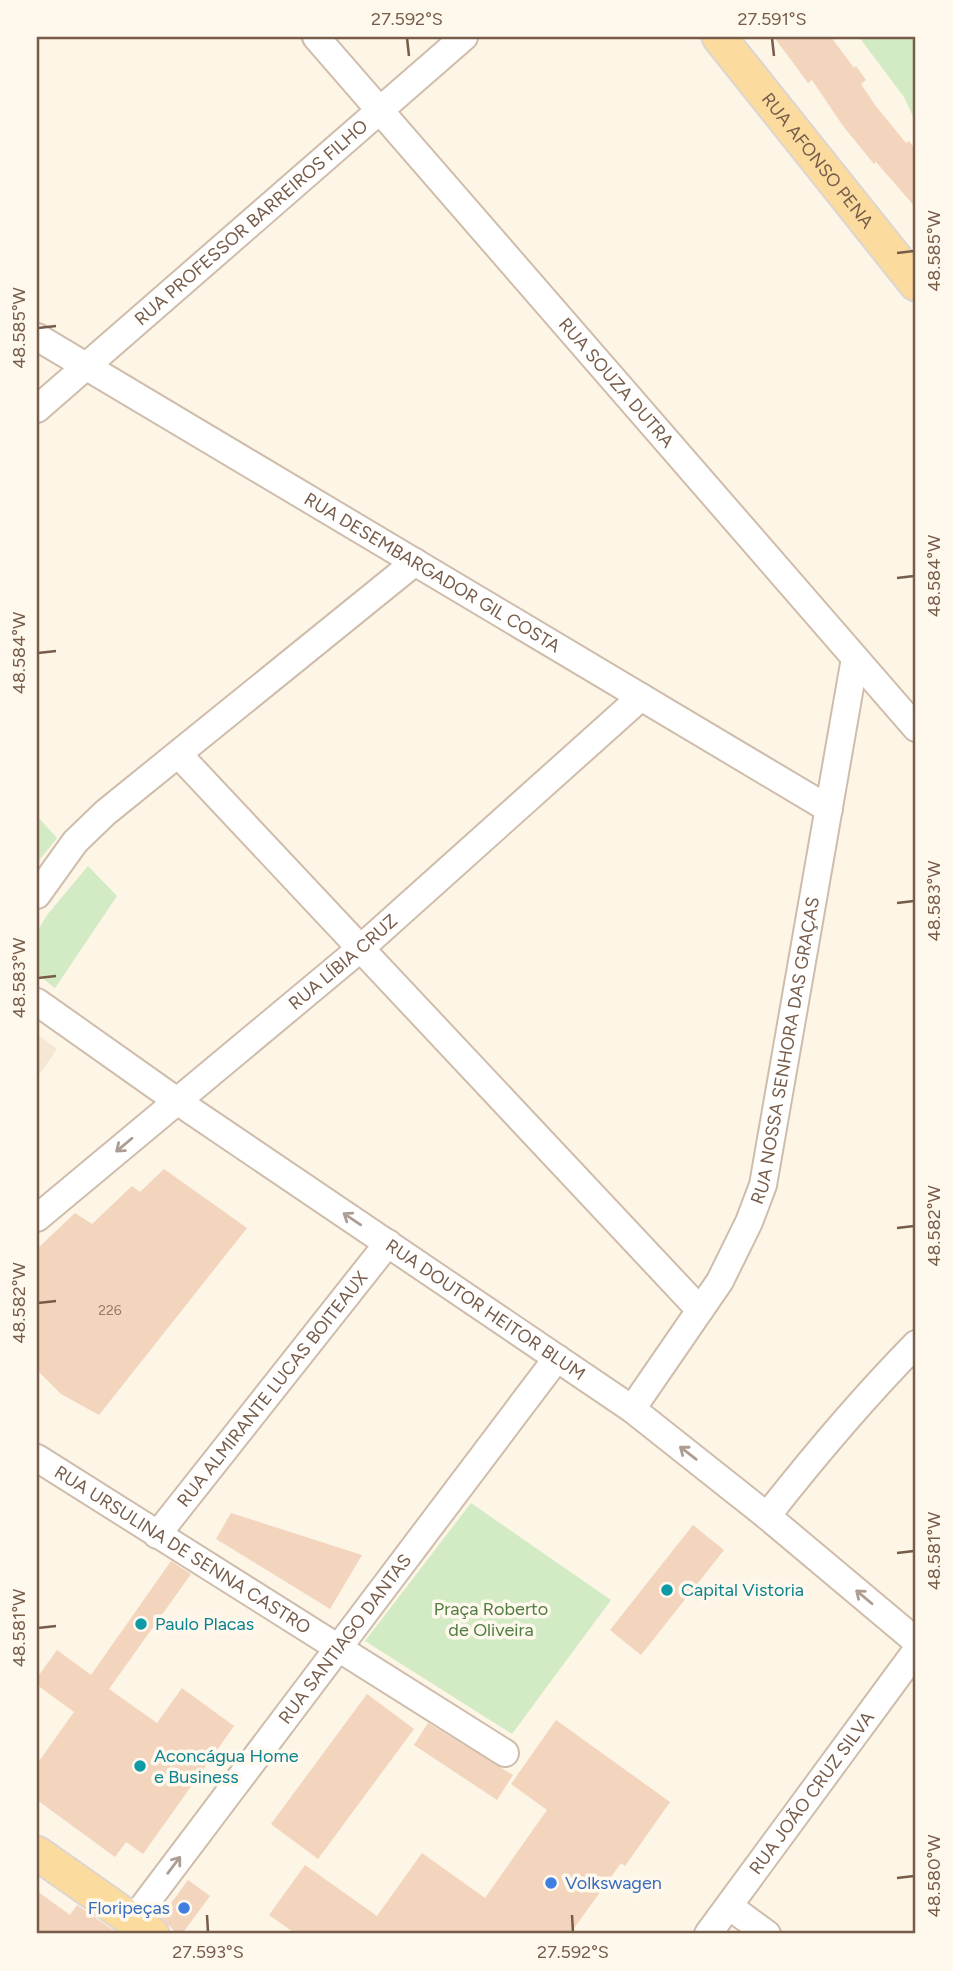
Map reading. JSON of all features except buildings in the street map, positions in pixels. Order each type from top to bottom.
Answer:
[{"type":"main road","name":"RUA AFONSO PENA","points":[[719,37],[916,284]]},
{"type":"main road","points":[[37,1853],[142,1927]]},
{"type":"street","name":"RUA SOUZA DUTRA","points":[[316,37],[916,729]]},
{"type":"street","name":"RUA PROFESSOR BARREIROS FILHO","points":[[37,409],[464,37]]},
{"type":"street","name":"RUA DESEMBARGADOR GIL COSTA","points":[[37,337],[829,809]]},
{"type":"street","points":[[37,895],[67,853],[105,813],[415,562]]},
{"type":"street","name":"RUA NOSSA SENHORA DAS GRAÇAS","points":[[632,1409],[720,1281],[763,1185],[855,658]]},
{"type":"street","name":"RUA LÍBIA CRUZ","points":[[37,1218],[362,948],[641,697]]},
{"type":"street","points":[[179,755],[700,1310]]},
{"type":"street","name":"RUA DOUTOR HEITOR BLUM","points":[[37,1002],[177,1101],[632,1409],[916,1641]]},
{"type":"street","name":"RUA ALMIRANTE LUCAS BOITEAUX","points":[[158,1535],[388,1243]]},
{"type":"street","points":[[766,1516],[876,1384],[916,1344]]},
{"type":"street","name":"RUA SANTIAGO DANTAS","points":[[142,1927],[337,1648],[557,1358]]},
{"type":"street","name":"RUA URSULINA DE SENNA CASTRO","points":[[37,1458],[505,1753]]},
{"type":"street","name":"RUA JOÃO CRUZ SILVA","points":[[708,1934],[916,1651]]},
{"type":"street","points":[[729,1906],[767,1934]]},
{"type":"shaded area","points":[[37,1034],[57,1049],[37,1078]]},
{"type":"green space","points":[[859,37],[916,37],[916,123],[904,97]]},
{"type":"green space","points":[[37,816],[57,838],[37,863]]},
{"type":"green space","points":[[88,866],[117,896],[55,988],[37,974],[37,932],[47,915]]},
{"type":"green space","name":"Praça Roberto de Oliveira","points":[[471,1503],[611,1600],[512,1734],[365,1641]]},
{"type":"place","name":"Capital Vistoria","points":[[667,1590]]},
{"type":"place","name":"Paulo Placas","points":[[141,1624]]},
{"type":"place","name":"Aconcágua Home e Business","points":[[140,1766]]},
{"type":"place","name":"Volkswagen","points":[[551,1883]]},
{"type":"place","name":"Floripeças","points":[[184,1908]]}]
